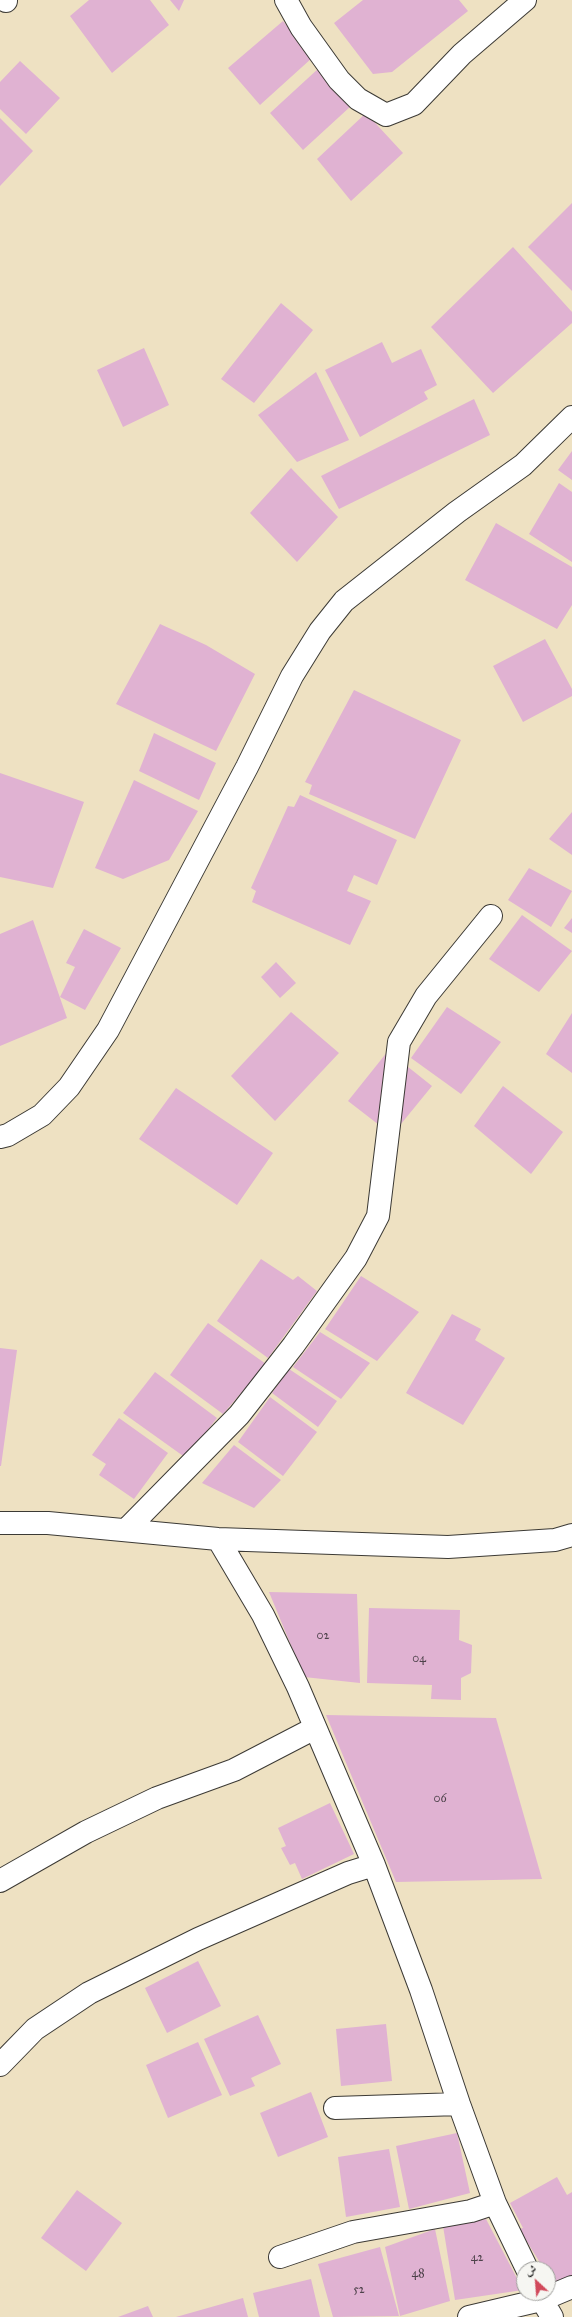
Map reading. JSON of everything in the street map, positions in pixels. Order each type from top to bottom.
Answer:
[{"type":"street","points":[[286,0],[301,27],[339,80],[358,99],[386,115],[414,104],[462,54],[525,0]]},
{"type":"street","points":[[0,1137],[8,1135],[42,1115],[69,1087],[108,1030],[244,774],[292,676],[320,632],[344,601],[457,512],[523,465],[572,418]]},
{"type":"street","points":[[126,1530],[239,1415],[293,1346],[356,1258],[378,1216],[398,1042],[426,996],[491,916]]},
{"type":"street","points":[[0,1523],[48,1523],[218,1540],[448,1547],[555,1540],[572,1535]]},
{"type":"street","points":[[218,1540],[263,1615],[298,1687],[374,1865],[421,1990],[459,2104],[495,2203],[523,2261]]},
{"type":"street","points":[[0,1881],[86,1832],[157,1798],[234,1770],[315,1728]]},
{"type":"street","points":[[0,2066],[35,2029],[88,1993],[205,1936],[348,1873],[374,1865]]},
{"type":"street","points":[[335,2108],[459,2104]]},
{"type":"street","points":[[280,2257],[353,2232],[471,2211],[495,2203]]},
{"type":"street","points":[[469,2317],[544,2303],[572,2287]]},
{"type":"building","points":[[89,0],[150,0],[169,25],[112,73],[70,16]]},
{"type":"building","points":[[170,0],[184,0],[179,11]]},
{"type":"building","points":[[363,0],[459,0],[468,11],[392,72],[373,74],[334,23]]},
{"type":"building","points":[[283,21],[312,58],[260,105],[228,68]]},
{"type":"building","points":[[20,61],[60,98],[26,134],[0,109],[0,82]]},
{"type":"building","points":[[319,68],[351,106],[303,150],[270,113]]},
{"type":"building","points":[[366,113],[403,153],[351,201],[317,159]]},
{"type":"building","points":[[0,118],[33,151],[0,186]]},
{"type":"building","points":[[572,203],[572,291],[528,247]]},
{"type":"building","points":[[513,247],[572,312],[572,323],[493,393],[431,327]]},
{"type":"building","points":[[281,303],[313,330],[254,403],[221,379]]},
{"type":"building","points":[[382,342],[392,363],[421,349],[437,385],[424,392],[428,399],[360,437],[325,370]]},
{"type":"building","points":[[144,348],[169,405],[123,427],[97,370]]},
{"type":"building","points":[[316,372],[349,440],[297,462],[258,415]]},
{"type":"building","points":[[474,399],[490,435],[339,509],[321,476]]},
{"type":"building","points":[[572,451],[572,480],[558,470]]},
{"type":"building","points":[[291,468],[338,517],[297,562],[250,513]]},
{"type":"building","points":[[559,483],[572,492],[572,562],[529,534]]},
{"type":"building","points":[[496,523],[572,567],[572,605],[557,629],[465,580]]},
{"type":"building","points":[[160,624],[206,645],[255,674],[216,751],[116,704]]},
{"type":"building","points":[[545,639],[572,689],[572,696],[523,722],[493,666]]},
{"type":"building","points":[[354,690],[461,740],[415,839],[309,794],[312,785],[305,782]]},
{"type":"building","points":[[154,733],[216,763],[199,800],[139,771]]},
{"type":"building","points":[[0,773],[84,802],[53,888],[0,877]]},
{"type":"building","points":[[134,780],[198,811],[169,860],[123,879],[95,868]]},
{"type":"building","points":[[300,795],[397,840],[377,885],[354,875],[347,891],[371,901],[350,945],[252,902],[256,891],[251,888],[288,806],[294,807]]},
{"type":"building","points":[[572,812],[572,855],[549,839]]},
{"type":"building","points":[[529,868],[572,891],[551,927],[508,900]]},
{"type":"building","points":[[522,915],[572,951],[539,992],[489,959]]},
{"type":"building","points":[[572,918],[572,933],[564,928]]},
{"type":"building","points":[[33,920],[67,1018],[0,1046],[0,934]]},
{"type":"building","points":[[84,929],[121,948],[85,1010],[60,997],[75,967],[66,963]]},
{"type":"building","points":[[276,962],[296,983],[280,998],[261,977]]},
{"type":"building","points":[[447,1007],[501,1042],[461,1094],[411,1058]]},
{"type":"building","points":[[291,1012],[339,1053],[275,1121],[231,1076]]},
{"type":"building","points":[[572,1013],[572,1073],[546,1054]]},
{"type":"building","points":[[388,1051],[432,1086],[392,1135],[348,1101]]},
{"type":"building","points":[[503,1086],[563,1132],[531,1174],[474,1126]]},
{"type":"building","points":[[176,1088],[273,1153],[237,1205],[139,1139]]},
{"type":"building","points":[[261,1259],[293,1280],[298,1276],[317,1291],[268,1358],[217,1321]]},
{"type":"building","points":[[361,1276],[419,1312],[377,1361],[325,1329]]},
{"type":"building","points":[[452,1314],[481,1329],[475,1340],[505,1358],[463,1425],[406,1393]]},
{"type":"building","points":[[208,1323],[266,1364],[223,1414],[170,1375]]},
{"type":"building","points":[[320,1332],[370,1363],[341,1399],[293,1367]]},
{"type":"building","points":[[0,1348],[17,1350],[1,1466],[0,1466]]},
{"type":"building","points":[[289,1369],[337,1401],[318,1427],[272,1393]]},
{"type":"building","points":[[155,1372],[217,1418],[186,1458],[123,1413]]},
{"type":"building","points":[[270,1397],[317,1432],[283,1476],[238,1442]]},
{"type":"building","points":[[119,1418],[168,1453],[134,1499],[99,1475],[106,1464],[92,1455]]},
{"type":"building","points":[[234,1445],[281,1480],[254,1508],[202,1483]]},
{"type":"building","points":[[269,1592],[357,1594],[360,1683],[304,1677]]},
{"type":"building","points":[[369,1608],[460,1610],[459,1640],[472,1645],[471,1673],[461,1678],[461,1700],[431,1699],[432,1685],[367,1683]]},
{"type":"building","points":[[326,1715],[496,1718],[542,1879],[396,1882]]},
{"type":"building","points":[[330,1803],[354,1854],[302,1879],[295,1863],[290,1865],[281,1848],[286,1846],[278,1828]]},
{"type":"building","points":[[198,1961],[221,2006],[167,2033],[145,1988]]},
{"type":"building","points":[[258,2015],[281,2064],[251,2078],[255,2086],[230,2096],[204,2039]]},
{"type":"building","points":[[386,2024],[392,2081],[341,2086],[336,2029]]},
{"type":"building","points":[[198,2042],[222,2095],[168,2118],[146,2065]]},
{"type":"building","points":[[311,2092],[328,2137],[278,2157],[260,2113]]},
{"type":"building","points":[[457,2133],[470,2193],[409,2209],[396,2146]]},
{"type":"building","points":[[389,2149],[400,2207],[346,2217],[338,2157]]},
{"type":"building","points":[[557,2177],[567,2195],[572,2192],[572,2279],[556,2287],[556,2261],[539,2261],[519,2229],[523,2228],[510,2203]]},
{"type":"building","points":[[77,2190],[122,2223],[86,2271],[41,2238]]},
{"type":"building","points":[[486,2219],[516,2277],[516,2291],[455,2300],[443,2226]]},
{"type":"building","points":[[435,2229],[450,2301],[400,2316],[385,2247]]},
{"type":"building","points":[[380,2247],[399,2316],[333,2317],[318,2264]]},
{"type":"building","points":[[311,2279],[320,2317],[259,2317],[253,2293]]},
{"type":"building","points":[[243,2298],[248,2317],[176,2317]]},
{"type":"building","points":[[148,2306],[153,2317],[118,2317]]}]
